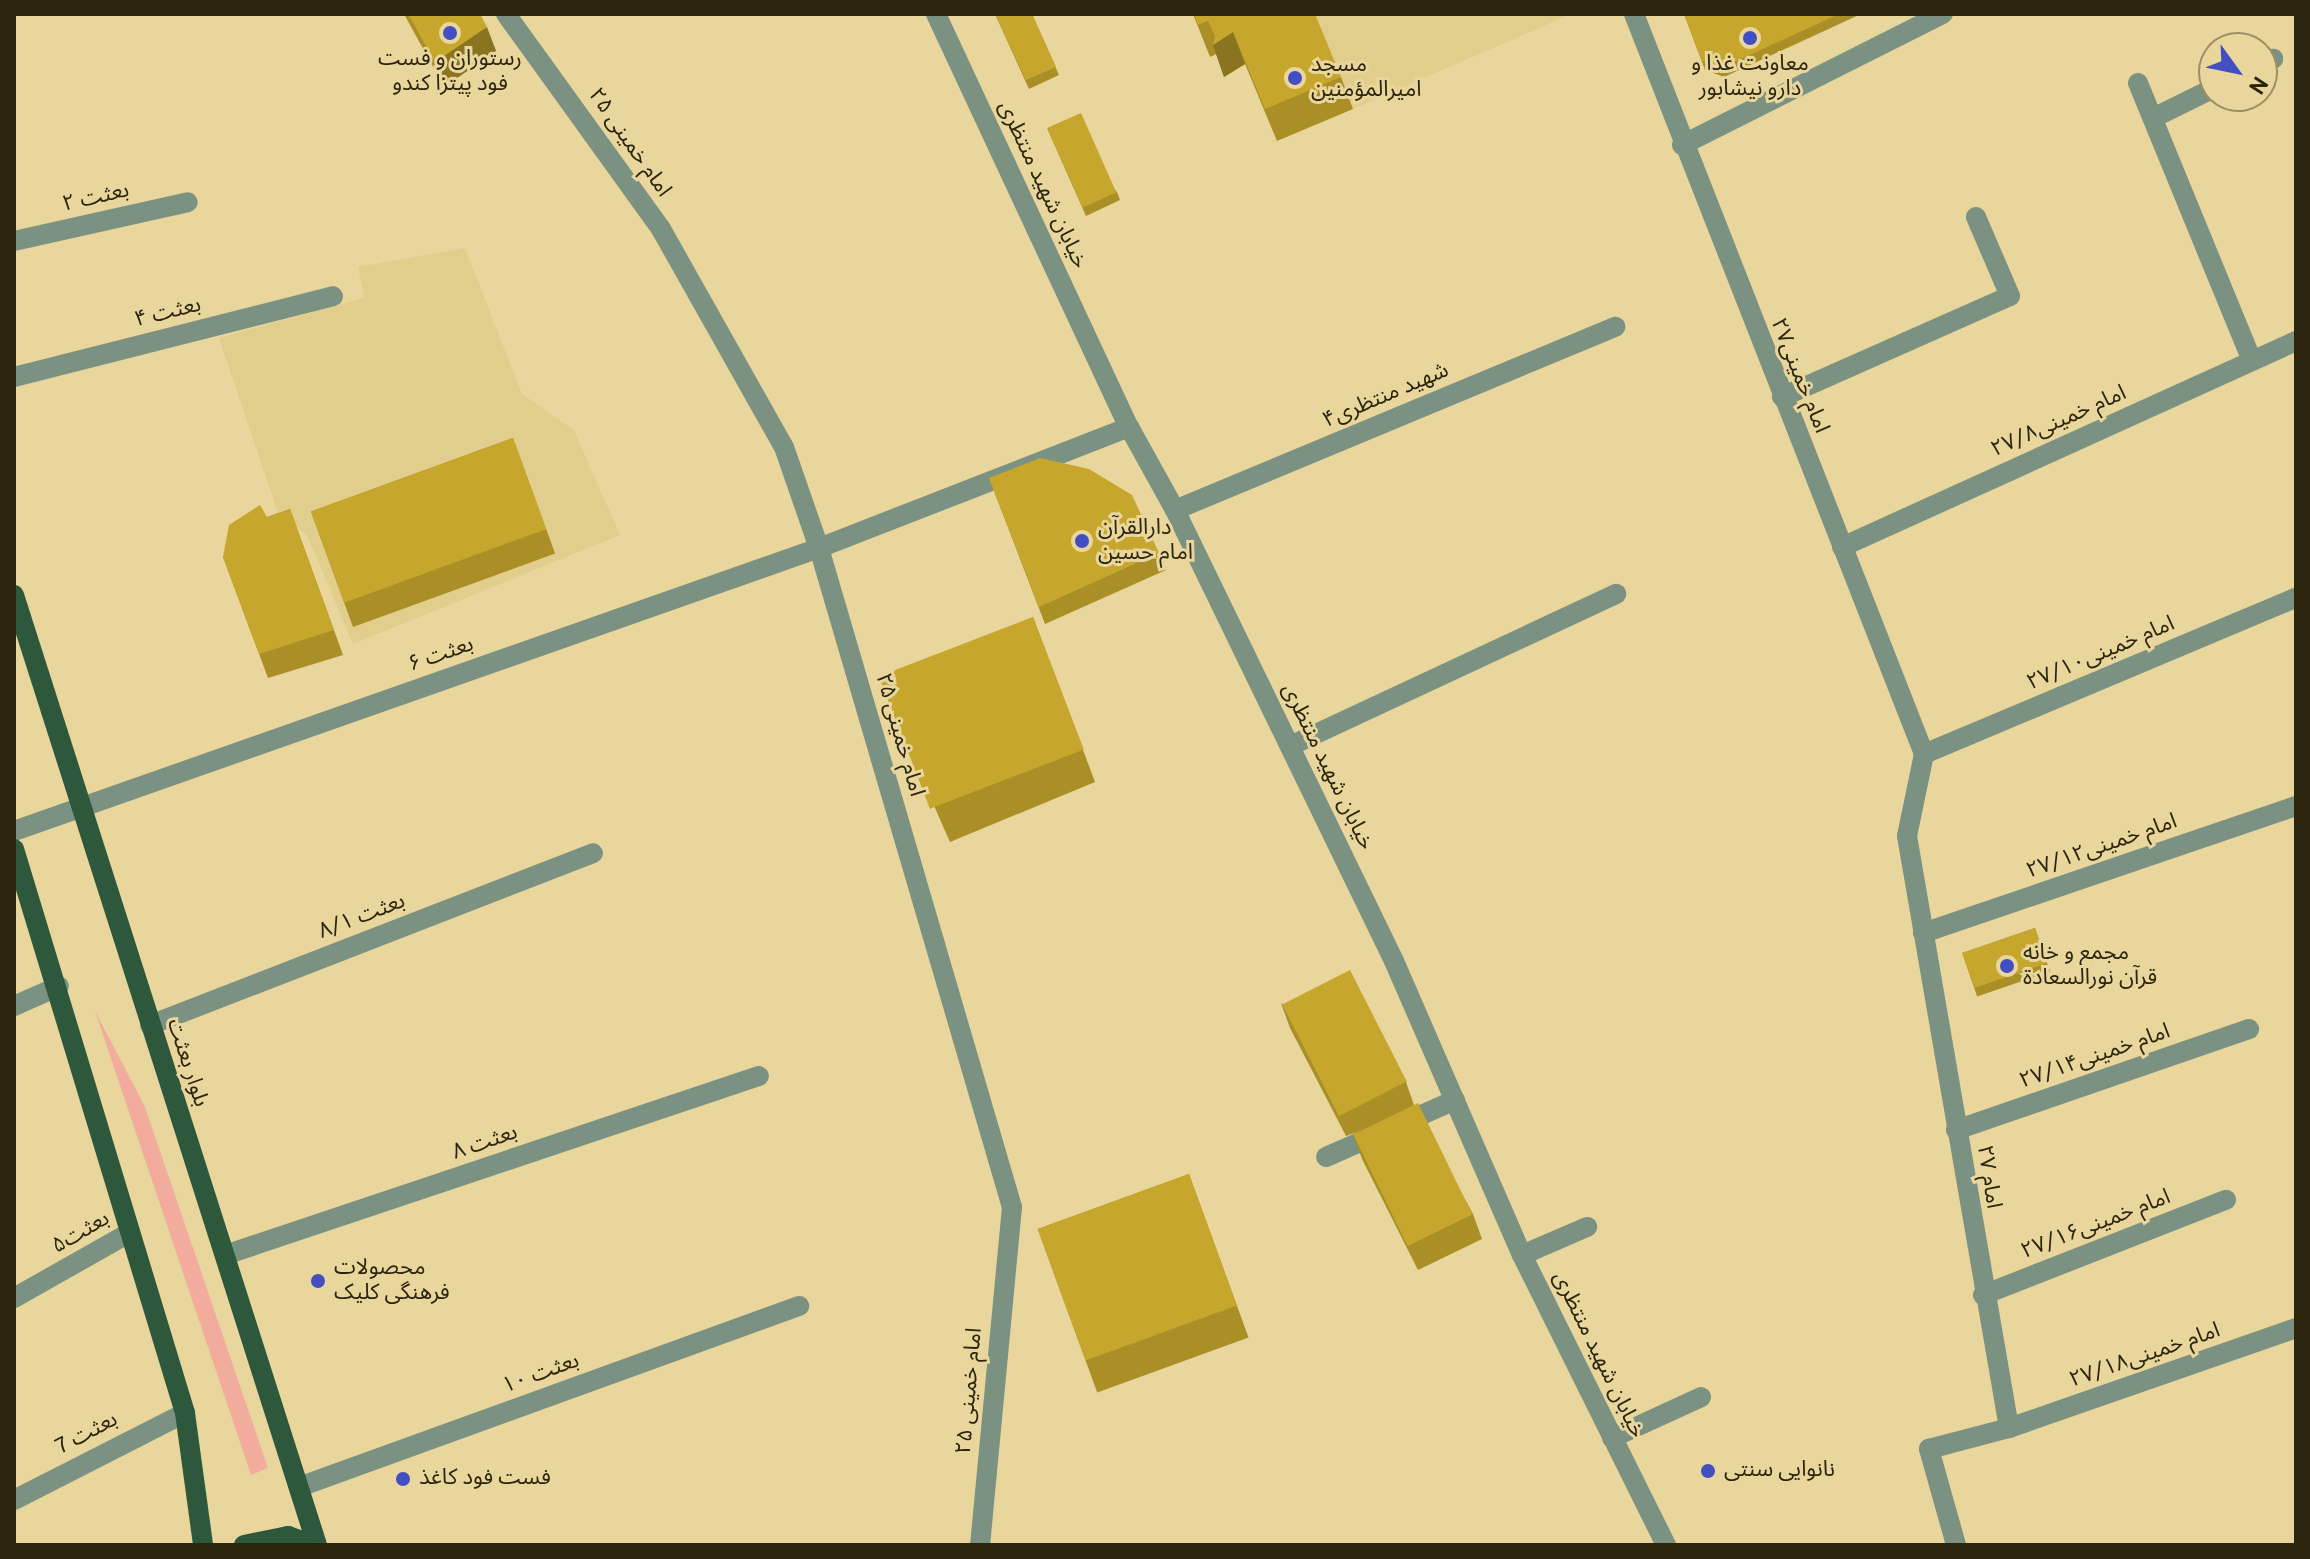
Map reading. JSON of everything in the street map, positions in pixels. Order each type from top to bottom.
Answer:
[{"type":"main road","name":"بلوار بعثت","points":[[14,595],[315,1545]]},
{"type":"main road","points":[[14,849],[59,986],[129,1233],[185,1413],[203,1545]]},
{"type":"main road","points":[[244,1545],[288,1536],[315,1545]]},
{"type":"street","name":"امام خمینی ۲۵","points":[[506,14],[661,229],[784,447],[819,548],[1012,1207],[980,1545]]},
{"type":"street","name":"خیابان شهید منتظری","points":[[936,14],[1129,427],[1175,510],[1290,746],[1455,1100],[1522,1255],[1666,1545]]},
{"type":"street","name":"امام خمینی۲۷","points":[[1634,14],[1682,145],[1924,754]]},
{"type":"street","points":[[1682,145],[1943,14]]},
{"type":"street","points":[[2138,83],[2252,361]]},
{"type":"street","points":[[2153,118],[2198,96]]},
{"type":"street","name":"بعثت ۲","points":[[14,241],[188,202]]},
{"type":"street","points":[[1782,397],[2010,296],[1976,217]]},
{"type":"street","name":"بعثت ۴","points":[[14,377],[333,296]]},
{"type":"street","name":"شهید منتظری۴","points":[[1175,510],[1615,327]]},
{"type":"street","name":"امام خمینی۲۷/۸","points":[[1842,547],[2296,341]]},
{"type":"street","name":"بعثت ۶","points":[[14,831],[819,548],[1129,427]]},
{"type":"street","points":[[1290,746],[1616,594]]},
{"type":"street","name":"امام خمینی۲۷/۱۰","points":[[1924,754],[2296,598]]},
{"type":"street","name":"امام ۲۷","points":[[1924,754],[1907,836],[1983,1295],[2009,1428]]},
{"type":"street","name":"امام خمینی۲۷/۱۲","points":[[1923,933],[2296,806]]},
{"type":"street","name":"بعثت ۸/۱","points":[[150,1025],[593,853]]},
{"type":"street","points":[[14,1006],[59,986]]},
{"type":"street","name":"امام خمینی۲۷/۱۴","points":[[1956,1130],[2249,1029]]},
{"type":"street","name":"بعثت ۸","points":[[225,1255],[759,1076]]},
{"type":"street","points":[[1326,1157],[1455,1100]]},
{"type":"street","name":"امام خمینی۲۷/۱۶","points":[[1983,1295],[2226,1200]]},
{"type":"street","points":[[1522,1255],[1587,1227]]},
{"type":"street","name":"بعثت۵","points":[[14,1298],[129,1233]]},
{"type":"street","name":"بعثت ۱۰","points":[[299,1487],[799,1306]]},
{"type":"street","name":"امام خمینی۲۷/۱۸","points":[[2009,1428],[2296,1328]]},
{"type":"street","points":[[1612,1438],[1701,1397]]},
{"type":"street","name":"بعثت 7","points":[[14,1500],[185,1413]]},
{"type":"street","points":[[1956,1545],[1929,1449],[2009,1428]]},
{"type":"shaded area","points":[[1313,14],[1571,14],[1353,109]]},
{"type":"shaded area","points":[[465,248],[522,394],[574,430],[620,535],[353,644],[307,535],[278,513],[219,338],[364,298],[358,267]]},
{"type":"shaded area","points":[[95,1011],[145,1107],[268,1468],[251,1475]]},
{"type":"building","points":[[408,14],[480,14],[487,27],[435,62]]},
{"type":"building","points":[[995,14],[1032,14],[1056,67],[1026,80]]},
{"type":"building","name":"مسجد امیرالمؤمنین","points":[[1194,14],[1315,14],[1341,77],[1265,109],[1233,32],[1213,45],[1215,36],[1208,21],[1198,25]]},
{"type":"building","name":"معاونت غذا و دارو نیشابور","points":[[1684,14],[1839,14],[1721,68],[1702,61]]},
{"type":"building","points":[[1081,113],[1116,192],[1083,208],[1047,128]]},
{"type":"building","points":[[513,438],[546,529],[344,603],[311,512]]},
{"type":"building","name":"دارالقرآن امام حسین","points":[[1040,458],[1089,469],[1132,495],[1159,553],[1039,607],[989,478]]},
{"type":"building","points":[[260,505],[267,517],[290,509],[334,630],[259,654],[223,557],[229,525]]},
{"type":"building","points":[[1033,617],[1084,750],[930,809],[879,676]]},
{"type":"building","name":"مجمع و خانه قرآن نورالسعادة","points":[[2035,928],[2047,963],[1974,988],[1962,953]]},
{"type":"building","points":[[1350,970],[1407,1081],[1339,1116],[1282,1005]]},
{"type":"building","points":[[1418,1103],[1472,1214],[1408,1246],[1353,1135]]},
{"type":"building","points":[[1189,1174],[1237,1306],[1086,1361],[1038,1229]]},
{"type":"place","name":"رستوران و فست فود پیتزا کندو","points":[[450,33]]},
{"type":"place","name":"معاونت غذا و دارو نیشابور","points":[[1750,38]]},
{"type":"place","name":"مسجد امیرالمؤمنین","points":[[1295,78]]},
{"type":"place","name":"دارالقرآن امام حسین","points":[[1082,541]]},
{"type":"place","name":"مجمع و خانه قرآن نورالسعادة","points":[[2007,966]]},
{"type":"place","name":"محصولات فرهنگی کلیک","points":[[318,1281]]},
{"type":"place","name":"نانوایی سنتی","points":[[1708,1471]]},
{"type":"place","name":"فست فود کاغذ","points":[[403,1479]]}]
